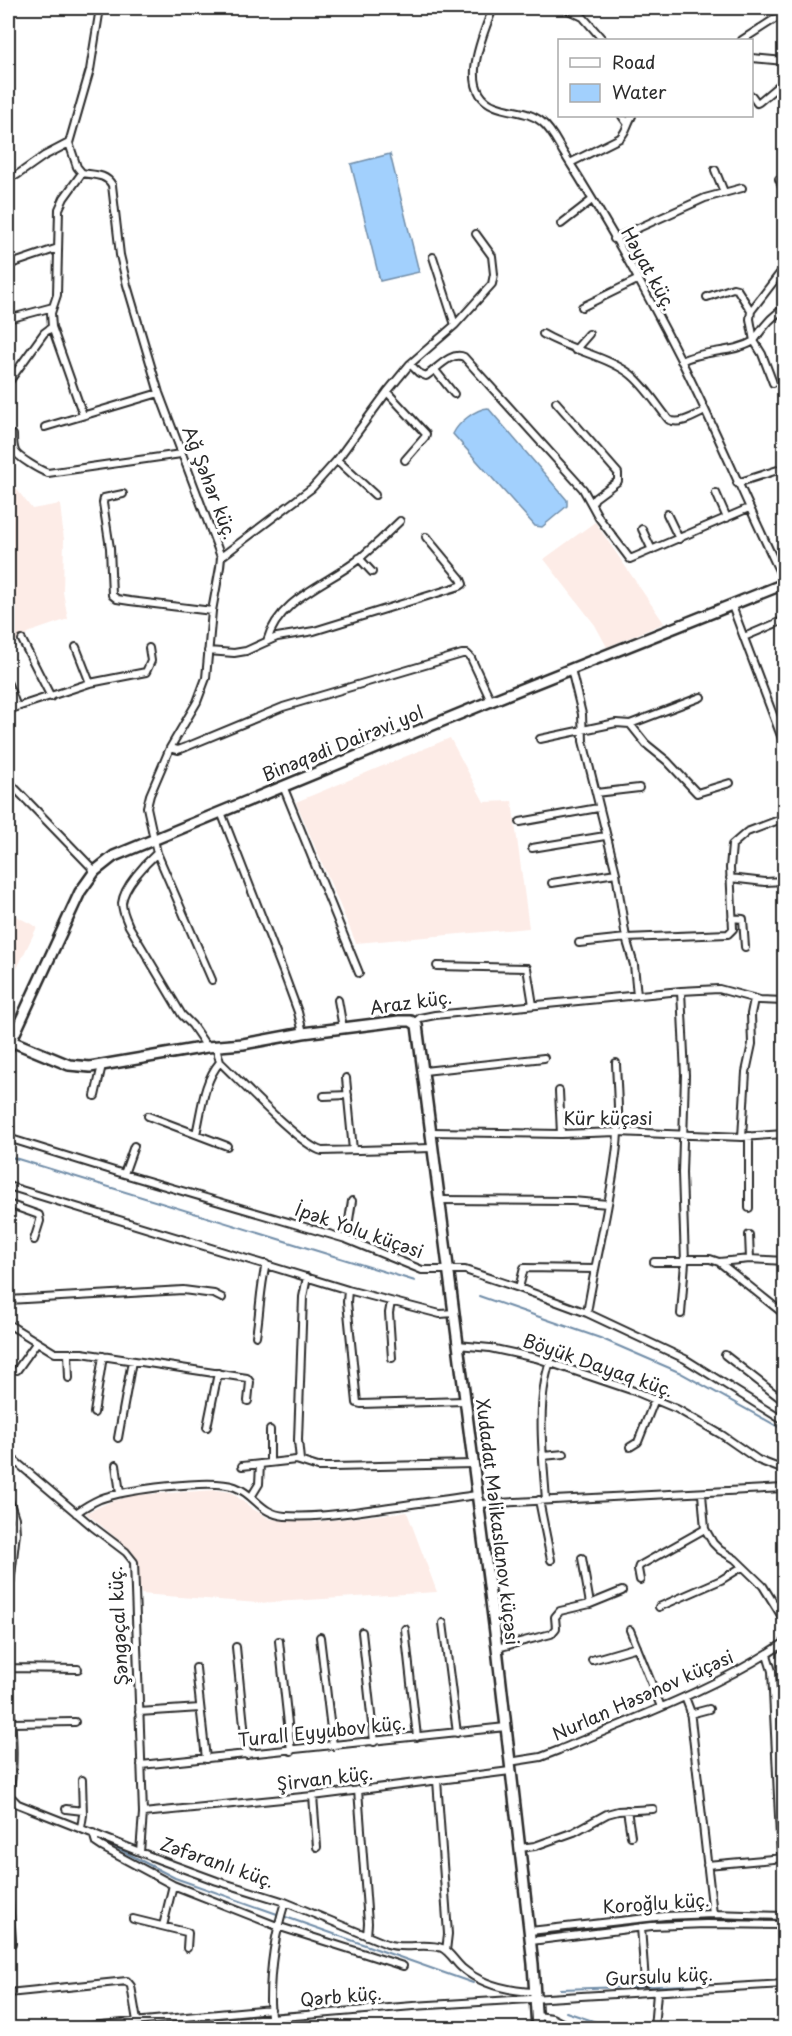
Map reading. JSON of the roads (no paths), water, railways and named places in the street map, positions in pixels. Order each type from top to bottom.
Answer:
[{"type":"street","points":[[83,415],[52,327],[53,307],[57,295],[59,209],[82,173],[77,167],[69,143],[90,70],[100,8]]},
{"type":"street","name":"Həyat küç.","points":[[493,8],[474,65],[481,94],[484,99],[496,106],[528,114],[543,123],[570,163],[681,361],[784,582]]},
{"type":"street","points":[[564,8],[583,17],[602,39]]},
{"type":"street","points":[[744,39],[784,13]]},
{"type":"street","points":[[753,58],[784,61]]},
{"type":"street","points":[[753,97],[757,103],[759,102],[784,81]]},
{"type":"street","points":[[623,117],[627,123]]},
{"type":"street","points":[[570,163],[620,138],[626,133],[627,123],[631,117]]},
{"type":"street","points":[[17,175],[44,156],[69,143]]},
{"type":"street","points":[[715,170],[724,192]]},
{"type":"street","name":"Ağ Şəhər küç.","points":[[82,173],[104,176],[112,185],[120,255],[159,393],[221,557],[212,611],[206,678],[170,748],[147,807],[157,853],[212,980]]},
{"type":"street","points":[[779,179],[784,191]]},
{"type":"street","points":[[614,238],[674,210],[742,188]]},
{"type":"street","points":[[561,224],[591,200]]},
{"type":"street","points":[[221,557],[312,488],[337,460],[410,364],[455,325],[492,284],[492,256],[476,234]]},
{"type":"street","points":[[8,265],[58,248]]},
{"type":"street","points":[[433,257],[455,325]]},
{"type":"street","points":[[773,383],[766,362],[754,341],[750,319],[751,311],[784,268]]},
{"type":"street","points":[[582,307],[637,280]]},
{"type":"street","points":[[707,297],[733,288],[737,289],[751,311]]},
{"type":"street","points":[[8,319],[53,307]]},
{"type":"street","points":[[681,361],[694,354],[734,348],[754,341],[776,314],[784,309]]},
{"type":"street","points":[[8,383],[44,333],[52,327]]},
{"type":"street","points":[[543,334],[560,344],[619,367],[631,375],[669,420],[680,422],[705,411]]},
{"type":"street","points":[[575,350],[589,334]]},
{"type":"street","points":[[410,364],[426,376],[453,356],[464,357],[583,489],[629,559],[748,508]]},
{"type":"street","points":[[435,370],[454,394]]},
{"type":"street","points":[[387,392],[426,434],[405,460]]},
{"type":"street","points":[[45,427],[159,393]]},
{"type":"street","points":[[556,402],[618,473],[618,481],[595,498],[592,504]]},
{"type":"street","points":[[13,435],[14,449],[17,454],[41,471],[48,473],[181,454]]},
{"type":"street","points":[[337,460],[375,495]]},
{"type":"street","points":[[737,483],[784,468]]},
{"type":"street","points":[[716,493],[727,518]]},
{"type":"street","points":[[123,494],[104,498],[103,503],[110,548],[112,595],[117,599],[212,611]]},
{"type":"street","points":[[667,514],[679,539]]},
{"type":"street","points":[[267,640],[278,617],[289,605],[360,558],[400,521]]},
{"type":"street","points":[[642,528],[652,550]]},
{"type":"street","points":[[208,651],[240,652],[267,640],[314,632],[463,584],[426,537]]},
{"type":"street","points":[[360,558],[372,572]]},
{"type":"street","name":"Binəqədi Dairəvi yol","points":[[9,1044],[12,1028],[80,892],[95,871],[114,856],[491,701],[732,606],[784,582]]},
{"type":"street","points":[[732,606],[784,744]]},
{"type":"street","points":[[744,637],[784,620]]},
{"type":"street","points":[[22,640],[51,697]]},
{"type":"street","points":[[76,647],[90,683]]},
{"type":"street","points":[[8,710],[90,683],[146,672],[151,661],[149,648]]},
{"type":"street","points":[[170,748],[178,750],[283,706],[462,654],[467,654],[471,658],[491,701]]},
{"type":"street","points":[[571,669],[582,714],[581,731],[598,808],[616,873],[626,938],[634,965],[637,995]]},
{"type":"street","points":[[8,684],[17,706]]},
{"type":"street","points":[[540,738],[616,723],[630,724],[701,697]]},
{"type":"street","points":[[630,724],[646,744],[667,761],[697,793],[730,783]]},
{"type":"street","points":[[8,781],[95,871]]},
{"type":"street","points":[[284,786],[359,973]]},
{"type":"street","points":[[596,793],[639,788]]},
{"type":"street","points":[[520,822],[598,808]]},
{"type":"street","points":[[221,812],[291,993],[303,1033]]},
{"type":"street","points":[[579,943],[626,938],[728,933],[733,928],[730,878],[732,845],[747,832],[784,818]]},
{"type":"street","points":[[531,848],[605,836]]},
{"type":"street","points":[[157,853],[137,873],[129,887],[122,902],[124,914],[182,1015],[211,1047],[220,1062],[309,1146],[322,1151],[432,1148]]},
{"type":"street","points":[[552,883],[616,873]]},
{"type":"street","points":[[730,878],[765,882],[784,881]]},
{"type":"street","points":[[732,918],[743,919],[745,947]]},
{"type":"street","points":[[437,966],[527,968],[532,1005]]},
{"type":"street","name":"Araz küç.","points":[[9,1044],[69,1065],[82,1067],[303,1033],[399,1021],[414,1023],[426,1017],[637,995],[719,989],[754,999],[784,1001]]},
{"type":"street","points":[[681,991],[685,1075],[682,1173],[685,1261],[681,1314]]},
{"type":"street","points":[[749,1208],[745,1136],[746,1072],[752,1044],[754,999]]},
{"type":"street","points":[[338,1000],[343,1028]]},
{"type":"street","name":"Xudadat Məlikaslanov küçəsi","points":[[414,1023],[418,1028],[497,1648],[530,1936],[537,2028]]},
{"type":"street","points":[[423,1071],[544,1058]]},
{"type":"street","points":[[196,1134],[210,1077],[220,1062]]},
{"type":"street","points":[[586,1313],[594,1269],[603,1239],[617,1132],[616,1063]]},
{"type":"street","points":[[95,1096],[102,1065]]},
{"type":"street","points":[[346,1078],[353,1150]]},
{"type":"street","points":[[559,1091],[561,1134]]},
{"type":"street","points":[[324,1096],[348,1095]]},
{"type":"street","points":[[148,1116],[227,1146]]},
{"type":"street","name":"Kür küçəsi","points":[[430,1132],[561,1134],[617,1132],[745,1136],[784,1134]]},
{"type":"street","name":"İpək Yolu küçəsi","points":[[8,1138],[346,1239],[422,1270],[447,1269],[472,1272],[519,1288],[586,1313],[685,1359],[784,1421]]},
{"type":"street","points":[[124,1174],[134,1146]]},
{"type":"street","points":[[8,1186],[348,1290],[440,1314],[454,1313]]},
{"type":"street","points":[[440,1200],[572,1201],[608,1204]]},
{"type":"street","points":[[346,1239],[352,1201]]},
{"type":"street","points":[[8,1204],[39,1215],[40,1221],[34,1240]]},
{"type":"street","points":[[749,1235],[750,1259]]},
{"type":"street","points":[[654,1262],[710,1259],[719,1262],[784,1314]]},
{"type":"street","points":[[719,1262],[750,1259],[784,1261]]},
{"type":"street","points":[[256,1336],[260,1309],[260,1286],[266,1264]]},
{"type":"street","points":[[519,1288],[524,1268],[594,1269]]},
{"type":"street","points":[[300,1460],[298,1440],[303,1297],[307,1277]]},
{"type":"street","points":[[8,1300],[183,1290],[214,1294],[222,1298]]},
{"type":"street","points":[[348,1290],[347,1302],[357,1403],[464,1401]]},
{"type":"street","points":[[391,1302],[389,1314],[392,1358]]},
{"type":"street","points":[[8,1324],[55,1353],[103,1356],[247,1378],[250,1382],[248,1401]]},
{"type":"street","points":[[17,1370],[37,1342]]},
{"type":"street","name":"Böyük Dayaq küç.","points":[[458,1346],[490,1348],[550,1362],[581,1375],[655,1399],[722,1435],[759,1460],[784,1470]]},
{"type":"street","points":[[68,1353],[69,1378]]},
{"type":"street","points":[[725,1355],[784,1401]]},
{"type":"street","points":[[94,1413],[103,1356]]},
{"type":"street","points":[[118,1438],[132,1361]]},
{"type":"street","points":[[546,1500],[542,1419],[546,1377],[550,1362]]},
{"type":"street","points":[[207,1427],[218,1373]]},
{"type":"street","points":[[630,1447],[638,1442],[655,1399]]},
{"type":"street","points":[[270,1430],[270,1463]]},
{"type":"street","points":[[543,1456],[564,1454]]},
{"type":"street","name":"Şəngəçal küç.","points":[[8,1455],[126,1552],[134,1563],[143,1814],[140,1852]]},
{"type":"street","points":[[242,1466],[300,1460],[318,1467],[472,1464]]},
{"type":"street","points":[[251,1497],[259,1484],[260,1464]]},
{"type":"street","points":[[116,1465],[120,1493]]},
{"type":"street","points":[[76,1513],[99,1500],[120,1493],[155,1488],[227,1485],[251,1497],[263,1509],[273,1514],[302,1516],[477,1500],[546,1500],[702,1494],[784,1488]]},
{"type":"street","points":[[702,1494],[705,1529],[720,1550],[731,1556],[770,1594],[784,1620]]},
{"type":"street","points":[[8,1497],[11,1519],[16,1533],[8,1602]]},
{"type":"street","points":[[539,1500],[550,1560]]},
{"type":"street","points":[[640,1580],[639,1566],[705,1529]]},
{"type":"street","points":[[582,1558],[590,1604]]},
{"type":"street","points":[[660,1607],[721,1580],[742,1567]]},
{"type":"street","points":[[497,1648],[551,1634],[556,1628],[556,1614],[622,1591]]},
{"type":"street","points":[[443,1623],[458,1733]]},
{"type":"street","points":[[405,1629],[417,1737]]},
{"type":"street","points":[[630,1630],[661,1707]]},
{"type":"street","points":[[362,1632],[374,1742]]},
{"type":"street","points":[[320,1637],[333,1746]]},
{"type":"street","points":[[279,1641],[291,1750]]},
{"type":"street","name":"Nurlan Həsənov küçəsi","points":[[509,1766],[550,1754],[685,1697],[718,1682],[784,1643]]},
{"type":"street","points":[[236,1647],[248,1755]]},
{"type":"street","points":[[592,1660],[637,1647]]},
{"type":"street","points":[[707,1864],[783,1858],[772,1671],[767,1655]]},
{"type":"street","points":[[8,1667],[78,1669]]},
{"type":"street","name":"Zəfəranlı küç.","points":[[8,1667],[12,1773],[8,1795],[18,1804],[217,1881],[285,1902],[395,1947],[437,1947],[446,1951]]},
{"type":"street","points":[[196,1668],[206,1759]]},
{"type":"street","points":[[685,1697],[690,1714],[713,1914]]},
{"type":"street","points":[[139,1712],[200,1708]]},
{"type":"street","points":[[690,1714],[709,1709]]},
{"type":"street","points":[[10,1723],[75,1722]]},
{"type":"street","name":"Turall Eyyubov küç.","points":[[141,1765],[506,1727]]},
{"type":"street","name":"Şirvan küç.","points":[[143,1814],[437,1780],[509,1766]]},
{"type":"street","points":[[81,1828],[82,1780]]},
{"type":"street","points":[[437,1780],[448,1934],[446,1951],[463,1968],[481,1979],[511,1990],[536,1995]]},
{"type":"street","points":[[358,1790],[367,1936]]},
{"type":"street","points":[[313,1796],[317,1847]]},
{"type":"street","points":[[66,1809],[83,1811]]},
{"type":"street","points":[[520,1848],[574,1832],[607,1814],[627,1810],[653,1809]]},
{"type":"street","points":[[627,1810],[631,1836]]},
{"type":"street","points":[[93,1833],[96,1843],[102,1847],[173,1886],[277,1926],[403,1966]]},
{"type":"street","points":[[163,1926],[173,1886]]},
{"type":"street","points":[[8,1887],[12,1940],[8,1945]]},
{"type":"street","points":[[271,2028],[272,1960],[277,1926],[285,1902]]},
{"type":"street","name":"Koroğlu küç.","points":[[530,1936],[619,1920],[713,1914],[784,1916]]},
{"type":"street","points":[[133,1919],[188,1934],[187,1948]]},
{"type":"street","name":"Koroğlu küç.","points":[[530,1936],[706,1924],[784,1925]]},
{"type":"street","points":[[641,1928],[645,1982]]},
{"type":"street","points":[[8,1993],[123,1980],[131,1986],[137,2021]]},
{"type":"street","name":"Gursulu küç.","points":[[536,1995],[657,1993],[784,1984]]},
{"type":"street","points":[[654,2028],[657,1993]]},
{"type":"street","name":"Qərb küç.","points":[[150,2028],[536,1995]]},
{"type":"street","points":[[69,2028],[271,2009]]},
{"type":"street","points":[[537,2016],[552,2018],[572,2028]]},
{"type":"water","points":[[390,154],[419,272],[380,281],[351,164]]},
{"type":"water","points":[[488,408],[567,500],[567,506],[542,527],[535,526],[453,434],[468,417]]},
{"type":"waterway","points":[[8,1156],[415,1281]]},
{"type":"waterway","points":[[479,1296],[600,1338],[681,1373],[784,1430]]},
{"type":"waterway","points":[[111,1845],[175,1878],[473,1983]]},
{"type":"waterway","points":[[545,1934],[664,1922],[784,1920]]},
{"type":"waterway","points":[[560,1989],[758,1983]]},
{"type":"waterway","points":[[566,2012],[614,2028]]},
{"type":"waterway","points":[[114,2027],[266,2015]]},
{"type":"waterway","points":[[571,2024],[584,2028]]},
{"type":"waterway","points":[[98,2028],[108,2027]]}]
